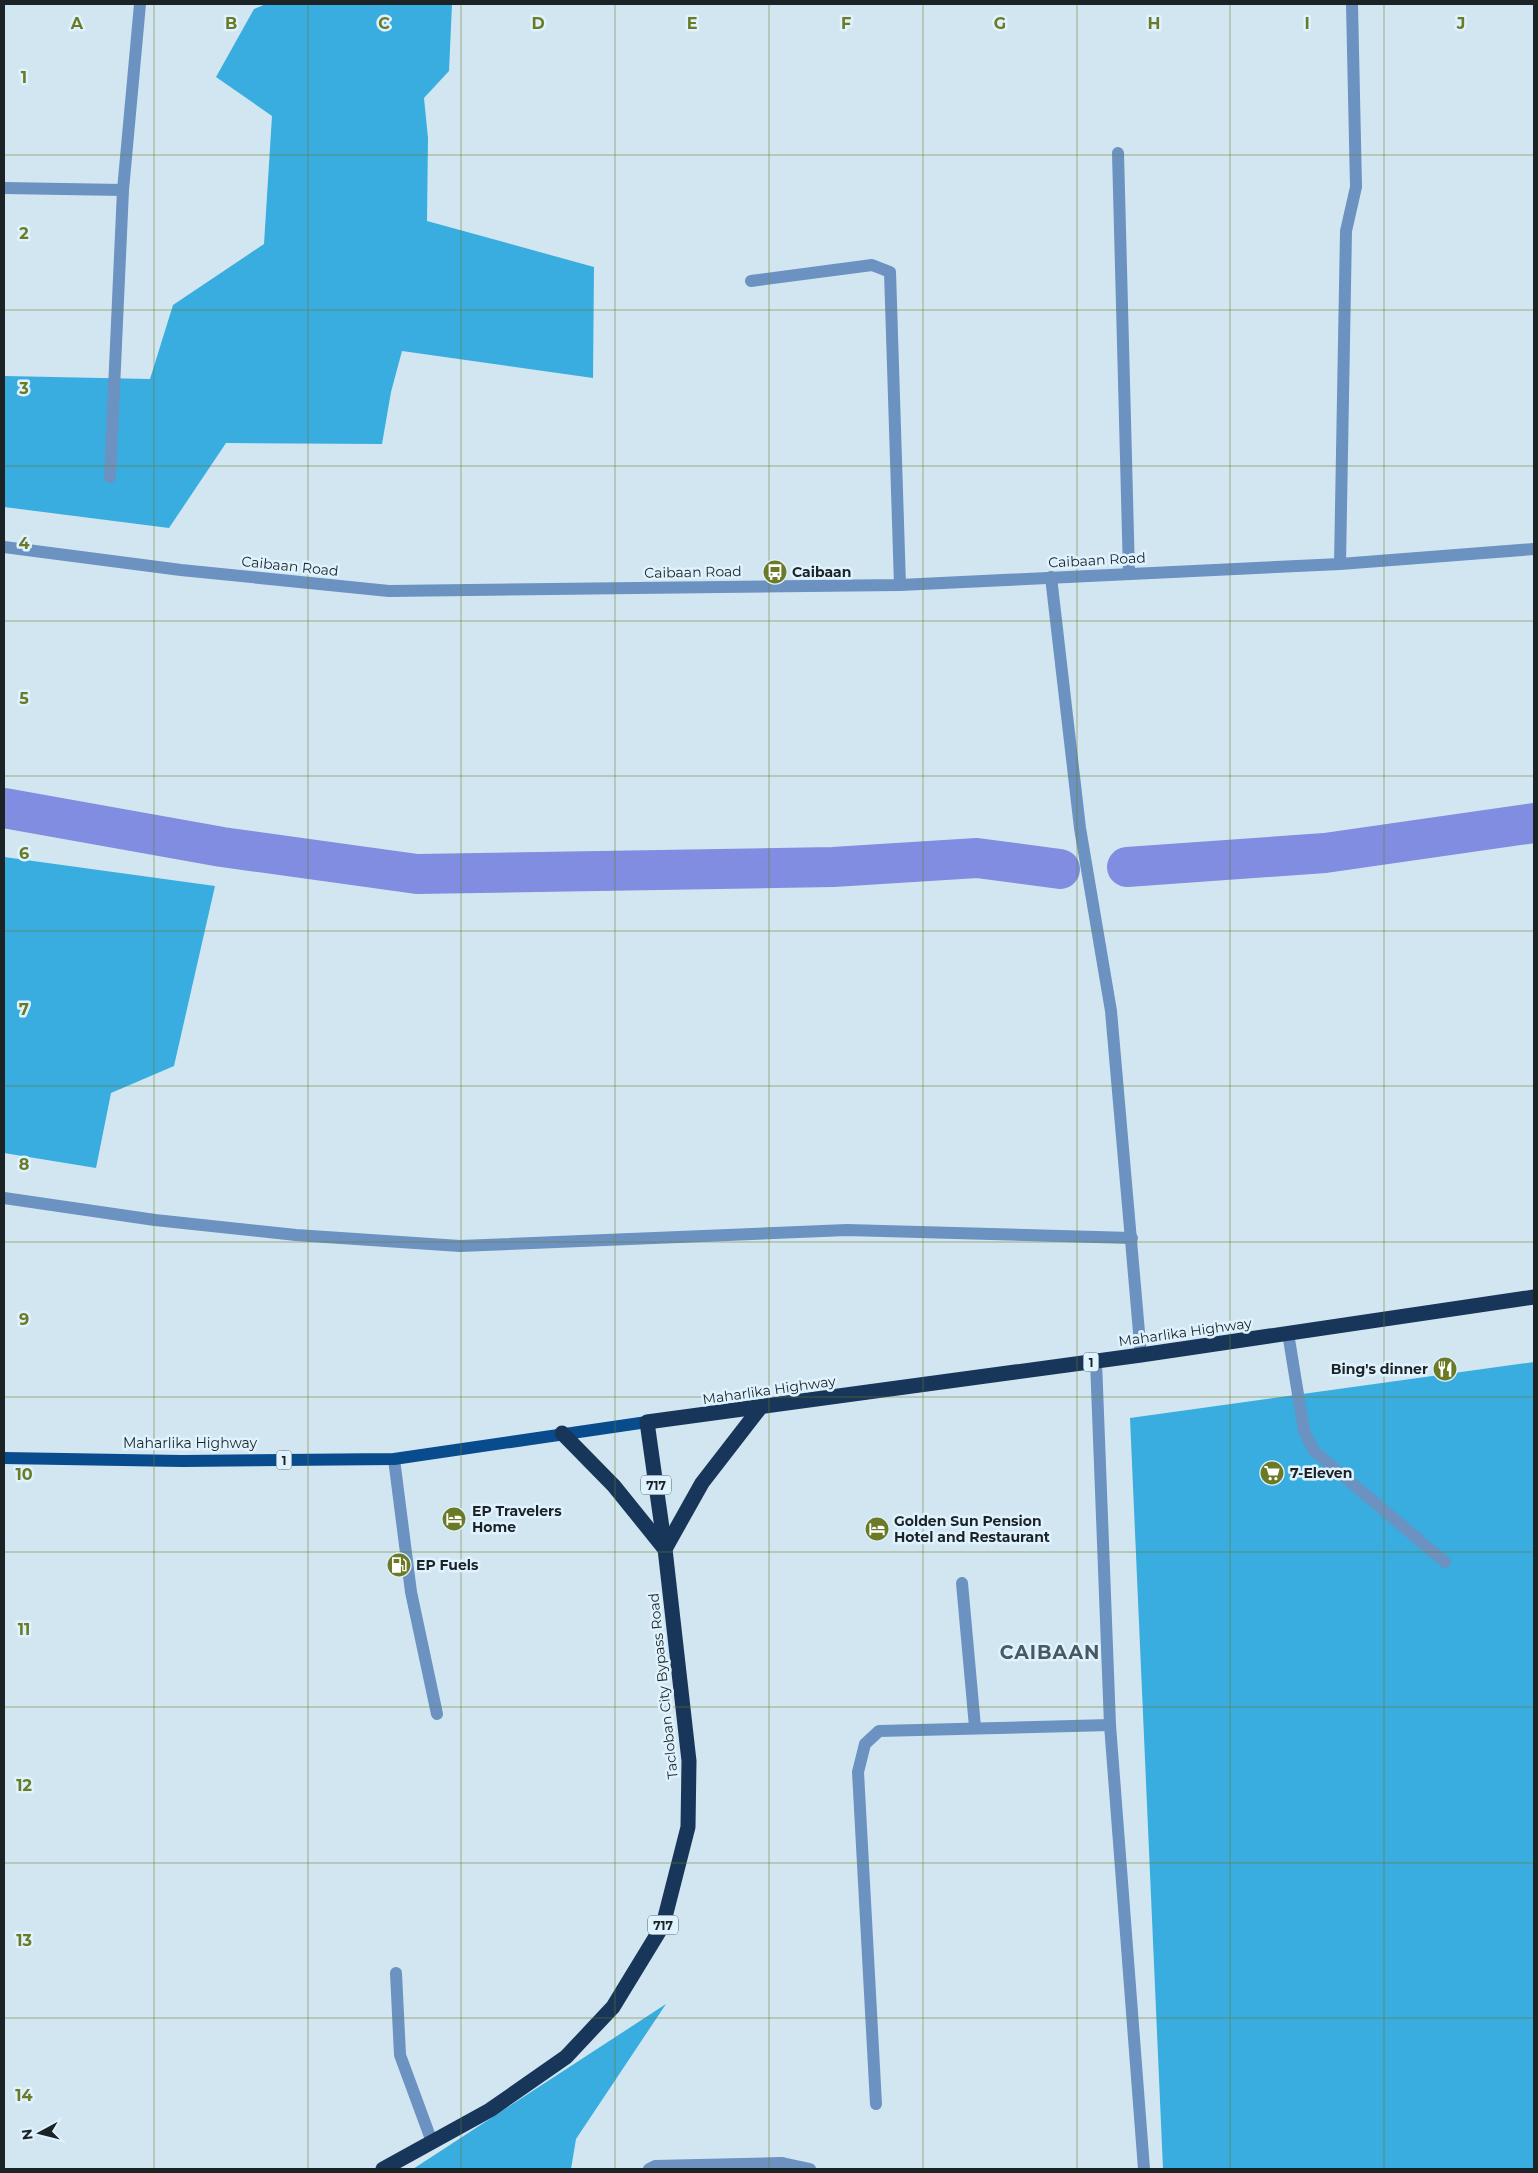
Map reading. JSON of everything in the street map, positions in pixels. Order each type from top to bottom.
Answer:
[{"type":"highway","name":"Maharlika Highway","points":[[647,1422],[1141,1355],[1534,1297]]},
{"type":"highway","points":[[562,1433],[614,1486],[665,1549],[702,1483],[760,1408]]},
{"type":"highway","name":"Tacloban City Bypass Road","points":[[383,2169],[490,2110],[566,2057],[613,2007],[663,1924],[688,1828],[690,1761],[665,1549],[647,1422]]},
{"type":"main road","name":"Maharlika Highway","points":[[4,1458],[182,1461],[394,1459],[647,1422]]},
{"type":"street","points":[[110,477],[123,190],[140,4]]},
{"type":"street","points":[[1340,564],[1346,231],[1356,187],[1352,4]]},
{"type":"street","points":[[1118,153],[1129,574]]},
{"type":"street","points":[[4,188],[123,190]]},
{"type":"street","points":[[751,281],[872,265],[890,272],[900,585]]},
{"type":"street","name":"Caibaan Road","points":[[4,547],[181,570],[389,591],[900,585],[1340,564],[1534,549]]},
{"type":"street","points":[[1051,577],[1080,828],[1111,1011],[1141,1355]]},
{"type":"street","points":[[4,1198],[174,1222],[296,1235],[460,1246],[847,1230],[1132,1238]]},
{"type":"street","points":[[1288,1333],[1304,1430],[1314,1451],[1445,1562]]},
{"type":"street","points":[[1096,1361],[1110,1725],[1144,2169]]},
{"type":"street","points":[[394,1459],[411,1592],[437,1714]]},
{"type":"street","points":[[962,1583],[976,1727]]},
{"type":"street","points":[[876,2104],[858,1772],[865,1744],[880,1731],[1110,1725]]},
{"type":"street","points":[[396,1973],[400,2055],[432,2142]]},
{"type":"street","points":[[649,2169],[655,2166],[782,2166],[810,2169]]},
{"type":"shaded area","points":[[266,4],[452,4],[449,71],[424,98],[428,138],[427,221],[594,267],[593,378],[402,351],[391,392],[382,444],[226,443],[169,528],[4,507],[4,376],[150,379],[173,305],[264,244],[272,116],[216,77],[254,9]]},
{"type":"shaded area","points":[[4,857],[215,886],[174,1066],[111,1093],[96,1168],[4,1153]]},
{"type":"shaded area","points":[[1534,1362],[1534,2169],[1163,2169],[1130,1418]]},
{"type":"shaded area","points":[[666,2004],[576,2139],[571,2169],[413,2169]]},
{"type":"waterway","points":[[4,808],[222,847],[417,874],[833,867],[977,858],[1060,869]]},
{"type":"waterway","points":[[1127,867],[1325,853],[1534,823]]},
{"type":"place","name":"Caibaan","points":[[775,572]]},
{"type":"place","name":"Bing's dinner","points":[[1445,1369]]},
{"type":"place","name":"7-Eleven","points":[[1272,1473]]},
{"type":"place","name":"EP Travelers Home","points":[[454,1519]]},
{"type":"place","name":"Golden Sun Pension Hotel and Restaurant","points":[[877,1529]]},
{"type":"place","name":"EP Fuels","points":[[399,1565]]},
{"type":"district","name":"CAIBAAN","points":[[1050,1652]]}]
